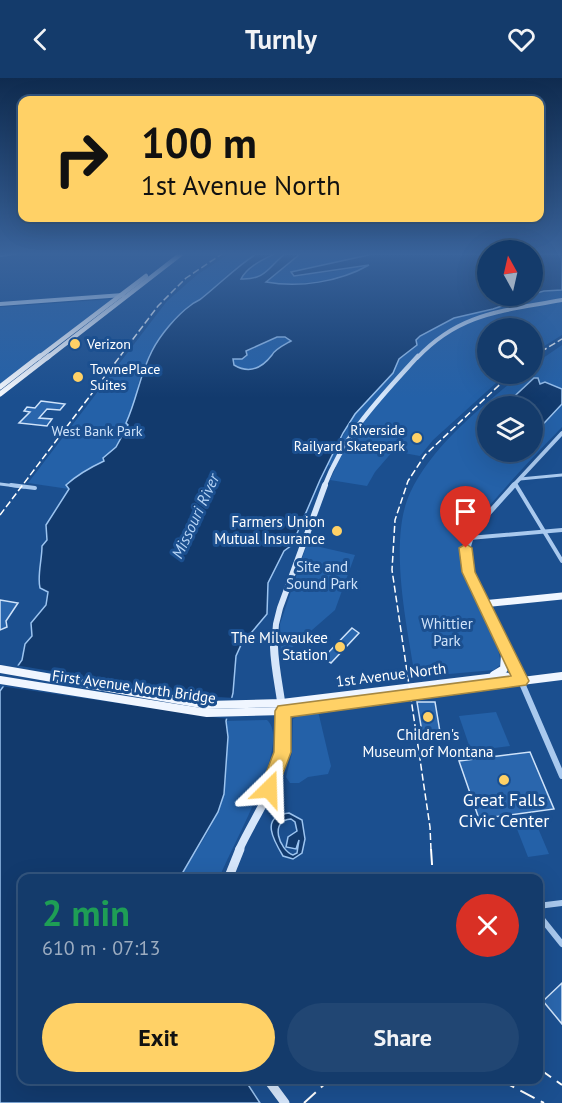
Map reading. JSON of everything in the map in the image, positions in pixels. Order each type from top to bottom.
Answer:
[{"type":"highway","points":[[0,387],[110,302]]},
{"type":"highway","points":[[0,394],[117,302]]},
{"type":"main road","points":[[0,306],[57,302]]},
{"type":"main road","points":[[0,306],[68,302]]},
{"type":"main road","points":[[230,874],[243,841],[273,782],[283,752],[283,707],[275,651],[276,623],[327,484],[349,436],[419,355],[447,331],[479,317],[553,302]]},
{"type":"main road","points":[[521,681],[482,604],[562,596]]},
{"type":"main road","points":[[489,678],[504,669],[504,648]]},
{"type":"main road","name":"First Avenue North Bridge","points":[[2,670],[207,705],[265,709]]},
{"type":"main road","name":"1st Avenue North","points":[[283,707],[504,676],[521,681]]},
{"type":"main road","name":"1st Avenue North","points":[[265,709],[562,676]]},
{"type":"main road","name":"First Avenue North Bridge","points":[[0,680],[207,713],[265,709]]},
{"type":"main road","points":[[271,1084],[285,1103]]},
{"type":"street","points":[[482,604],[468,571],[466,548],[469,538],[517,481],[562,433]]},
{"type":"street","points":[[517,481],[562,475]]},
{"type":"street","points":[[517,481],[562,561]]},
{"type":"street","points":[[0,484],[35,488]]},
{"type":"street","points":[[469,538],[562,530]]},
{"type":"street","points":[[521,681],[562,774]]},
{"type":"street","points":[[543,905],[562,903]]},
{"type":"street","points":[[543,922],[562,944]]},
{"type":"green space","points":[[74,302],[110,302],[0,387],[0,307]]},
{"type":"green space","name":"West Bank Park","points":[[166,302],[197,302],[189,306],[152,351],[140,377],[133,408],[126,423],[128,424],[116,447],[103,458],[104,461],[66,485],[69,489],[28,483]]},
{"type":"green space","points":[[543,302],[562,302],[562,335],[543,347],[543,318],[477,318],[477,384],[495,384],[482,396],[477,396],[477,400],[433,440],[420,456],[393,451],[375,472],[367,486],[330,480],[336,467],[327,465],[355,414],[393,373],[399,359],[417,345],[416,340],[420,336],[454,318],[502,306],[543,306]]},
{"type":"green space","points":[[277,337],[292,341],[279,349],[260,367],[249,371],[234,365],[233,359],[242,359],[247,355],[246,351]]},
{"type":"green space","name":"Whittier Park","points":[[562,345],[562,427],[543,447],[543,396],[495,396],[509,384],[543,384],[543,358]]},
{"type":"green space","name":"Whittier Park","points":[[477,411],[477,462],[529,462],[476,523],[465,537],[461,547],[461,561],[465,575],[495,641],[500,665],[494,670],[415,677],[401,584],[400,535],[404,513],[410,493],[432,458]]},
{"type":"green space","name":"Site and Sound Park","points":[[307,544],[355,555],[335,610],[281,657],[280,624]]},
{"type":"green space","points":[[318,711],[331,766],[328,774],[308,777],[299,783],[290,783],[286,777],[292,753],[293,719],[304,713]]},
{"type":"green space","points":[[496,712],[510,746],[471,751],[459,716]]},
{"type":"green space","points":[[267,720],[273,732],[272,750],[266,772],[221,874],[182,874],[220,807],[227,768],[226,721]]},
{"type":"green space","points":[[535,821],[549,854],[528,857],[515,824]]},
{"type":"water","name":"Missouri River","points":[[196,302],[477,302],[477,306],[502,306],[454,318],[420,336],[416,340],[417,345],[399,359],[393,373],[355,414],[343,433],[292,545],[284,551],[268,583],[267,614],[241,645],[236,656],[233,693],[226,721],[228,737],[224,794],[218,812],[182,874],[18,874],[18,1084],[248,1084],[260,1103],[0,1103],[0,691],[22,660],[25,644],[32,636],[31,623],[46,605],[48,592],[40,588],[39,578],[42,546],[47,540],[46,525],[69,489],[66,485],[104,461],[103,458],[116,447],[128,425],[126,423],[141,378],[155,345],[186,309]],"holes":[[[277,337],[285,337],[291,341],[268,360],[255,368],[245,369],[234,365],[233,359],[242,359],[247,355],[246,351]]]},
{"type":"water","points":[[545,382],[562,389],[562,404],[543,424],[543,396],[515,396],[528,384]]},
{"type":"water","points":[[289,813],[302,820],[305,839],[302,853],[293,859],[283,856],[273,837],[272,824],[274,819]],"holes":[[[291,819],[295,822],[297,831],[288,837],[286,847],[296,849],[299,840],[297,853],[293,855],[280,842],[278,830],[284,821]]]},
{"type":"pier","points":[[15,665],[200,696],[235,698],[230,719],[0,686]]},
{"type":"building","points":[[41,401],[65,404],[60,410],[47,409],[39,418],[52,419],[47,426],[19,423],[30,412],[24,411],[27,407],[35,408]]},
{"type":"building","points":[[0,600],[18,603],[6,621],[7,627],[0,630]]},
{"type":"building","name":"The Milwaukee Station","points":[[352,628],[359,633],[331,663],[323,658]]},
{"type":"building","name":"Children's Museum of Montana","points":[[417,702],[435,702],[440,732],[422,732]]},
{"type":"building","name":"Great Falls Civic Center","points":[[530,752],[554,809],[479,819],[459,761]]},
{"type":"building","points":[[562,983],[562,1024],[543,1001]]},
{"type":"railway","points":[[0,515],[162,302]]},
{"type":"railway","points":[[543,350],[562,339]]},
{"type":"railway","points":[[431,850],[430,827],[392,570],[395,520],[408,481],[425,455],[500,384]]},
{"type":"railway","points":[[431,849],[433,874]]},
{"type":"railway","points":[[543,1072],[562,1085]]},
{"type":"railway","points":[[304,1103],[325,1084]]},
{"type":"railway","points":[[508,1084],[544,1103]]},
{"type":"place","name":"Verizon","points":[[75,344]]},
{"type":"place","name":"TownePlace Suites","points":[[78,377]]},
{"type":"place","name":"Riverside Railyard Skatepark","points":[[417,438]]},
{"type":"place","name":"Farmers Union Mutual Insurance","points":[[337,531]]},
{"type":"place","name":"The Milwaukee Station","points":[[340,647]]},
{"type":"place","name":"Children's Museum of Montana","points":[[428,717]]},
{"type":"place","name":"Great Falls Civic Center","points":[[504,780]]},
{"type":"route","points":[[269,789],[283,752],[283,711],[521,681],[468,572],[466,548]]}]
